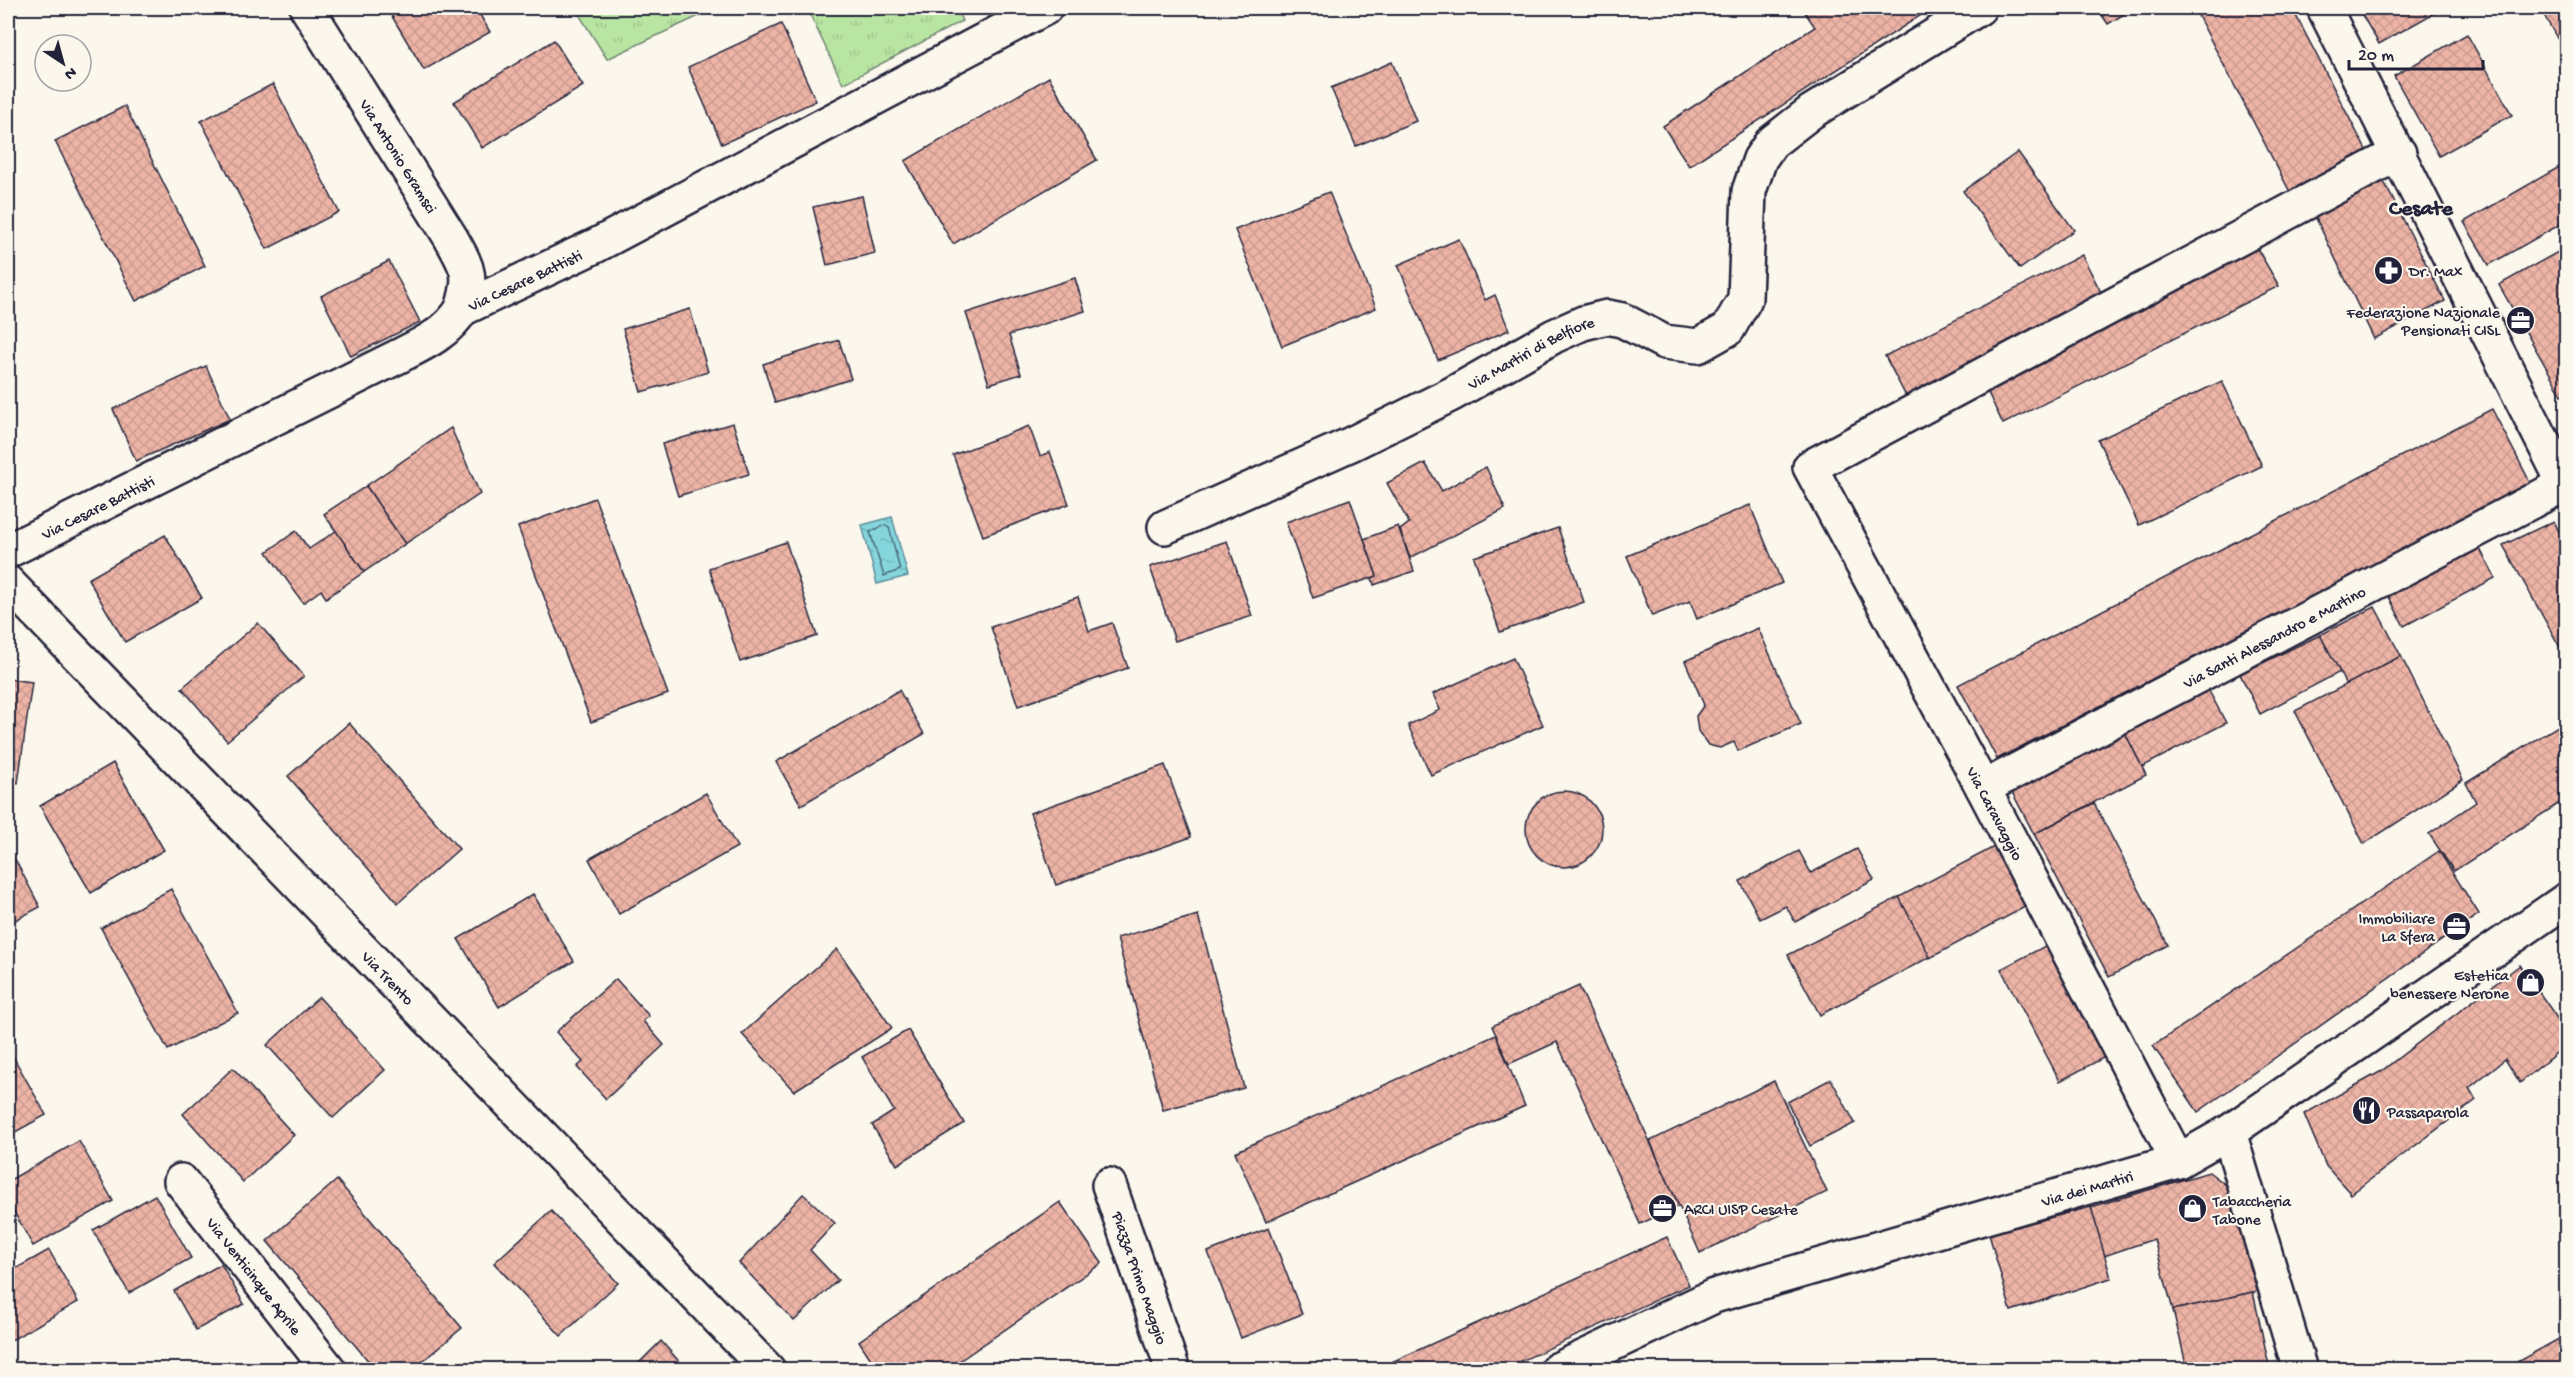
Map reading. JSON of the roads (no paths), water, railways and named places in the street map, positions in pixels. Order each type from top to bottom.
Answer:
[{"type":"street","name":"Via Antonio Gramsci","points":[[307,8],[451,238],[466,266],[469,287],[462,309]]},
{"type":"street","name":"Via Cesare Battisti","points":[[8,551],[429,340],[454,321],[462,309],[597,245],[1045,8]]},
{"type":"street","name":"Via Martiri di Belfiore","points":[[1165,527],[1371,434],[1452,394],[1554,336],[1583,323],[1607,317],[1622,320],[1664,342],[1698,346],[1728,329],[1746,299],[1749,191],[1760,159],[1771,143],[1811,112],[1979,8]]},
{"type":"street","points":[[2324,8],[2566,485]]},
{"type":"street","name":"Via Caravaggio","points":[[2178,1161],[1983,788],[1809,467],[2399,153]]},
{"type":"street","name":"Via Santi Alessandro e Martino","points":[[1983,788],[2566,485]]},
{"type":"street","name":"Via Trento","points":[[8,583],[768,1370]]},
{"type":"street","name":"Via dei Martiri","points":[[1557,1370],[1714,1296],[2178,1161],[2229,1132],[2566,900]]},
{"type":"street","points":[[2229,1132],[2300,1370]]},
{"type":"street","name":"Via Venticinque Aprile","points":[[181,1181],[329,1370]]},
{"type":"street","name":"Piazza Primo Maggio","points":[[1108,1185],[1173,1370]]},
{"type":"water","points":[[892,517],[908,576],[877,584],[862,525]]},
{"type":"place","name":"Dr. Max","points":[[2388,270]]},
{"type":"place","name":"Federazione Nazionale Pensionati CISL","points":[[2521,320]]},
{"type":"place","name":"Immobiliare La Sfera","points":[[2456,926]]},
{"type":"place","name":"Estetica benessere Nerone","points":[[2530,983]]},
{"type":"place","name":"Passaparola","points":[[2366,1111]]},
{"type":"place","name":"ARCI UISP Cesate","points":[[1663,1208]]},
{"type":"place","name":"Tabaccheria Tabone","points":[[2192,1209]]},
{"type":"district","name":"Cesate","points":[[2421,206]]}]
